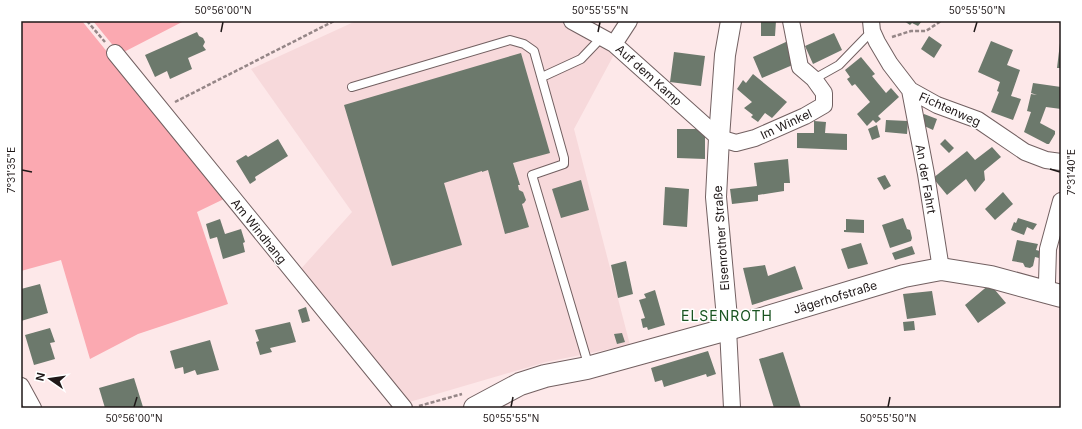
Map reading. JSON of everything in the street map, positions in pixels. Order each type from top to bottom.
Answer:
[{"type":"main road","name":"Jägerhofstraße","points":[[475,408],[520,384],[545,376],[587,368],[728,329],[904,276],[941,269],[991,277],[1053,294]]},
{"type":"street","name":"Auf dem Kamp","points":[[572,21],[608,40],[719,138]]},
{"type":"street","points":[[608,40],[629,21]]},
{"type":"street","name":"Elsenrother Straße","points":[[731,21],[726,55],[716,197],[728,329],[732,408]]},
{"type":"street","name":"Im Winkel","points":[[719,138],[736,143],[755,138],[805,116],[824,105],[824,93],[814,79],[800,67],[791,21]]},
{"type":"street","name":"Fichtenweg","points":[[873,31],[890,64],[910,90],[937,105],[978,120],[1026,152],[1046,160],[1061,162]]},
{"type":"street","name":"Am Windhang","points":[[115,53],[160,110],[411,407]]},
{"type":"street","name":"An der Fahrt","points":[[910,90],[926,174],[941,269]]},
{"type":"street","points":[[1053,294],[1047,282],[1048,250],[1061,201]]},
{"type":"street","points":[[21,386],[33,408]]},
{"type":"lane","points":[[814,79],[839,65],[873,31]]},
{"type":"lane","points":[[352,87],[510,40],[524,44],[534,51],[564,158],[564,164],[532,175],[586,358],[587,368]]},
{"type":"lane","points":[[542,77],[581,59],[608,40]]},
{"type":"path","points":[[87,21],[115,53]]},
{"type":"path","points":[[160,110],[334,21]]},
{"type":"path","points":[[873,31],[926,31],[941,21]]},
{"type":"path","points":[[411,407],[438,401]]},
{"type":"shaded area","points":[[21,21],[82,21],[226,198],[197,212],[228,304],[138,334],[90,359],[61,260],[21,271]]},
{"type":"shaded area","points":[[93,21],[184,21],[120,54]]},
{"type":"shaded area","points":[[356,21],[568,21],[617,49],[574,129],[630,345],[546,362],[406,403],[299,271],[352,212],[251,69]]},
{"type":"building","points":[[761,21],[776,21],[775,36],[761,36]]},
{"type":"building","points":[[904,21],[922,21],[918,26],[912,23],[910,25]]},
{"type":"building","points":[[197,32],[205,42],[203,46],[206,50],[188,58],[192,69],[170,79],[167,71],[155,77],[145,55]]},
{"type":"building","points":[[834,33],[842,50],[813,64],[805,46]]},
{"type":"building","points":[[929,36],[942,45],[934,58],[921,49]]},
{"type":"building","points":[[788,41],[795,64],[762,78],[753,57]]},
{"type":"building","points":[[991,41],[1013,50],[1007,65],[1020,70],[1011,96],[1021,99],[1013,120],[991,112],[999,92],[997,91],[1000,82],[978,72]]},
{"type":"building","points":[[1060,43],[1061,68],[1057,68]]},
{"type":"building","points":[[674,52],[705,56],[701,86],[670,82]]},
{"type":"building","points":[[521,53],[550,153],[513,163],[520,185],[518,185],[519,190],[523,192],[526,200],[522,204],[529,227],[505,234],[488,170],[482,171],[444,183],[462,245],[392,266],[344,105]]},
{"type":"building","points":[[861,57],[875,74],[872,76],[886,93],[891,88],[899,97],[878,116],[881,119],[876,123],[873,120],[867,126],[857,114],[870,102],[855,84],[852,86],[847,79],[850,77],[845,70]]},
{"type":"building","points":[[753,74],[787,102],[772,118],[765,113],[758,122],[751,117],[753,115],[744,108],[752,102],[737,89],[743,80],[746,83]]},
{"type":"building","points":[[1033,83],[1061,87],[1061,109],[1046,107],[1040,123],[1055,131],[1055,134],[1049,144],[1024,132],[1031,112],[1027,111],[1031,94],[1037,95],[1031,93]]},
{"type":"building","points":[[924,114],[937,119],[933,130],[920,124]]},
{"type":"building","points":[[886,120],[908,121],[907,134],[885,132]]},
{"type":"building","points":[[814,121],[826,122],[825,133],[847,134],[847,150],[797,148],[797,133],[814,133]]},
{"type":"building","points":[[877,125],[880,137],[872,140],[868,129]]},
{"type":"building","points":[[677,129],[705,129],[705,159],[677,158]]},
{"type":"building","points":[[278,139],[288,156],[255,177],[256,180],[250,184],[236,161],[246,155],[248,157]]},
{"type":"building","points":[[945,139],[954,148],[949,153],[940,144]]},
{"type":"building","points":[[992,147],[1001,157],[984,171],[985,180],[975,192],[966,179],[947,195],[933,178],[967,151],[975,160]]},
{"type":"building","points":[[788,159],[790,183],[784,183],[784,191],[758,195],[758,201],[732,204],[730,189],[757,186],[754,163]]},
{"type":"building","points":[[885,175],[891,186],[884,190],[877,178]]},
{"type":"building","points":[[581,180],[589,210],[561,218],[552,189]]},
{"type":"building","points":[[665,187],[689,189],[687,227],[663,225]]},
{"type":"building","points":[[1003,192],[1013,204],[995,220],[985,209]]},
{"type":"building","points":[[903,218],[907,229],[910,230],[912,238],[911,241],[890,248],[882,225]]},
{"type":"building","points":[[1018,218],[1037,224],[1033,230],[1027,227],[1024,235],[1011,230],[1014,222],[1016,223]]},
{"type":"building","points":[[220,219],[225,234],[241,229],[245,242],[243,243],[245,252],[223,259],[217,237],[210,239],[206,224]]},
{"type":"building","points":[[846,219],[864,220],[864,233],[844,232],[844,230],[846,230]]},
{"type":"building","points":[[1017,240],[1038,244],[1036,250],[1040,251],[1039,258],[1035,257],[1033,266],[1030,268],[1025,267],[1023,263],[1012,261]]},
{"type":"building","points":[[861,243],[868,264],[848,269],[841,249]]},
{"type":"building","points":[[912,246],[915,254],[895,260],[892,253]]},
{"type":"building","points":[[626,261],[633,294],[618,298],[611,265]]},
{"type":"building","points":[[765,265],[768,276],[795,266],[803,289],[752,305],[743,268]]},
{"type":"building","points":[[40,284],[48,313],[21,321],[21,289]]},
{"type":"building","points":[[990,284],[1006,303],[978,323],[965,305]]},
{"type":"building","points":[[655,290],[665,325],[648,330],[647,327],[643,328],[641,319],[645,318],[639,300],[646,298],[644,294]]},
{"type":"building","points":[[932,291],[936,315],[907,319],[903,294]]},
{"type":"building","points":[[306,307],[310,321],[302,323],[298,310]]},
{"type":"building","points":[[914,321],[915,330],[904,331],[903,322]]},
{"type":"building","points":[[290,322],[296,342],[270,348],[272,352],[260,355],[256,342],[259,341],[255,330]]},
{"type":"building","points":[[50,328],[55,342],[50,343],[55,359],[34,365],[25,335]]},
{"type":"building","points":[[622,333],[625,342],[617,344],[614,334]]},
{"type":"building","points":[[210,340],[219,370],[197,375],[195,370],[184,374],[183,367],[175,369],[170,351]]},
{"type":"building","points":[[708,351],[716,374],[707,377],[706,374],[664,387],[662,380],[655,382],[651,368]]},
{"type":"building","points":[[783,352],[801,408],[774,408],[759,359]]},
{"type":"building","points":[[134,378],[143,407],[105,408],[99,388]]},
{"type":"district","name":"ELSENROTH","points":[[727,315]]}]
